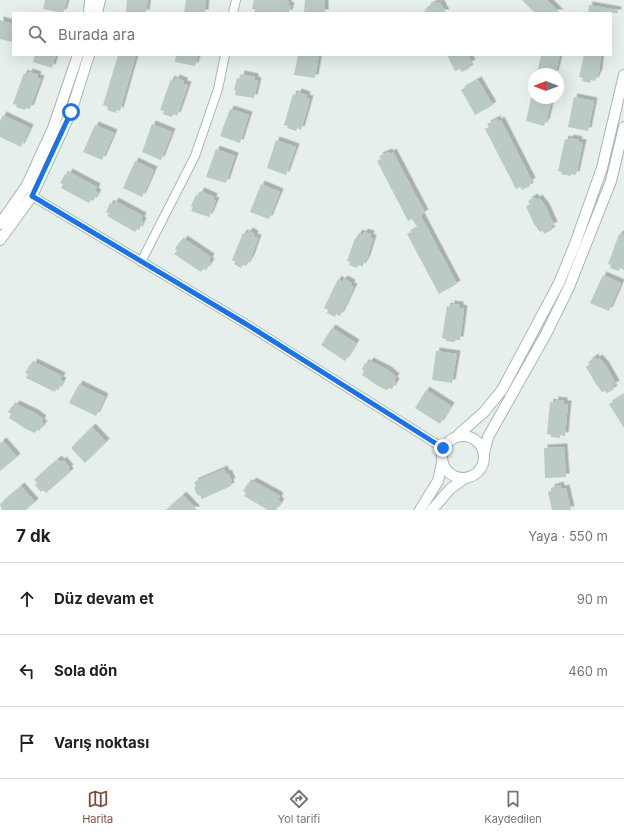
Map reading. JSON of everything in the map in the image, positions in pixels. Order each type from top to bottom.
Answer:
[{"type":"street","points":[[89,12],[90,0]]},
{"type":"street","points":[[98,12],[100,0]]},
{"type":"street","points":[[233,12],[236,0]]},
{"type":"street","points":[[0,224],[27,185],[53,128],[78,56]]},
{"type":"street","points":[[0,240],[32,196],[71,112],[89,56]]},
{"type":"street","points":[[141,262],[195,156],[218,89],[225,56]]},
{"type":"street","points":[[420,510],[438,481],[442,463],[443,448],[447,442],[458,436],[484,412],[502,390],[559,283],[575,244],[602,168],[624,75]]},
{"type":"street","points":[[432,510],[450,489],[465,478],[478,472],[482,466],[488,437],[546,334],[569,287],[611,181],[624,127]]},
{"type":"street","points":[[32,196],[252,328],[443,448]]},
{"type":"street","points":[[458,436],[472,437],[482,446],[484,453]]},
{"type":"street","points":[[442,463],[451,475],[465,478]]},
{"type":"building","points":[[45,0],[67,0],[63,12],[43,9]]},
{"type":"building","points":[[127,0],[148,0],[146,12],[126,12]]},
{"type":"building","points":[[186,0],[206,0],[205,12],[184,12]]},
{"type":"building","points":[[254,0],[289,1],[288,5],[291,6],[289,12],[254,12],[255,9],[252,9]]},
{"type":"building","points":[[305,0],[325,0],[325,12],[304,12]]},
{"type":"building","points":[[522,0],[547,0],[559,12],[534,12]]},
{"type":"building","points":[[436,2],[437,4],[440,2],[445,12],[423,12],[428,9],[427,7]]},
{"type":"building","points":[[589,5],[618,10],[618,13],[588,12]]},
{"type":"building","points":[[0,20],[12,24],[12,42],[0,39]]},
{"type":"building","points":[[35,56],[56,56],[52,68],[33,62]]},
{"type":"building","points":[[118,56],[136,56],[120,111],[117,110],[116,113],[107,110],[108,107],[103,105]]},
{"type":"building","points":[[176,56],[198,56],[195,66],[175,62]]},
{"type":"building","points":[[298,56],[319,56],[315,78],[294,75]]},
{"type":"building","points":[[448,56],[468,56],[472,63],[468,65],[470,68],[462,72],[460,69],[455,71]]},
{"type":"building","points":[[541,56],[560,56],[557,68],[538,68]]},
{"type":"building","points":[[584,56],[601,56],[599,72],[595,81],[591,80],[590,83],[582,81],[583,78],[579,77]]},
{"type":"building","points":[[29,72],[38,75],[37,78],[41,79],[30,109],[26,108],[25,110],[16,107],[17,105],[13,104],[24,73],[28,75]]},
{"type":"building","points":[[241,74],[255,77],[255,80],[258,81],[254,98],[235,95],[236,91],[234,90],[237,78],[240,79]]},
{"type":"building","points":[[176,78],[184,81],[184,84],[188,85],[177,116],[173,114],[172,117],[163,114],[164,111],[160,110],[171,79],[175,81]]},
{"type":"building","points":[[478,80],[493,105],[475,115],[461,90]]},
{"type":"building","points":[[298,92],[307,95],[306,98],[310,99],[301,130],[297,128],[296,131],[287,128],[288,126],[284,125],[293,94],[297,95]]},
{"type":"building","points":[[574,97],[594,101],[588,131],[568,127]]},
{"type":"building","points":[[530,104],[551,104],[544,126],[526,121]]},
{"type":"building","points":[[230,109],[249,115],[240,143],[220,136]]},
{"type":"building","points":[[3,115],[30,128],[21,147],[0,137],[0,121]]},
{"type":"building","points":[[497,119],[498,122],[501,120],[532,181],[529,183],[530,186],[522,190],[520,187],[516,189],[485,129],[489,127],[487,124]]},
{"type":"building","points":[[152,124],[172,132],[161,160],[142,152]]},
{"type":"building","points":[[95,125],[114,133],[102,160],[83,152]]},
{"type":"building","points":[[570,138],[579,140],[578,142],[583,143],[576,175],[571,174],[571,176],[561,174],[562,172],[558,171],[565,139],[569,140]]},
{"type":"building","points":[[276,140],[296,147],[286,175],[267,168]]},
{"type":"building","points":[[216,149],[235,156],[226,183],[206,177]]},
{"type":"building","points":[[389,152],[390,154],[393,152],[425,213],[421,215],[422,218],[457,284],[439,294],[407,234],[418,228],[412,219],[408,221],[377,161],[381,159],[379,156]]},
{"type":"building","points":[[135,161],[154,170],[142,197],[123,188]]},
{"type":"building","points":[[69,172],[97,187],[95,191],[98,193],[93,201],[91,200],[89,203],[61,188],[63,184],[60,183],[65,174],[67,176]]},
{"type":"building","points":[[261,184],[280,192],[269,219],[250,212]]},
{"type":"building","points":[[201,191],[214,197],[213,200],[216,201],[209,217],[191,211],[193,207],[191,206],[196,195],[198,196]]},
{"type":"building","points":[[534,197],[536,200],[539,198],[546,207],[554,225],[550,227],[552,230],[544,234],[543,231],[540,232],[534,224],[526,206],[530,204],[528,201]]},
{"type":"building","points":[[115,201],[143,216],[141,220],[143,221],[139,230],[137,229],[135,232],[107,216],[109,213],[106,212],[110,203],[113,205]]},
{"type":"building","points":[[249,231],[255,234],[254,237],[258,238],[251,258],[246,266],[243,265],[241,268],[234,264],[235,262],[232,260],[243,233],[247,234]]},
{"type":"building","points":[[364,232],[371,234],[370,237],[373,239],[367,258],[362,267],[359,265],[357,268],[349,265],[350,262],[347,261],[354,241],[359,233],[363,235]]},
{"type":"building","points":[[619,234],[624,235],[624,270],[620,268],[619,271],[610,268],[611,265],[608,264]]},
{"type":"building","points":[[184,239],[211,257],[209,261],[211,262],[206,270],[203,269],[201,272],[174,254],[177,251],[175,249],[180,241],[182,243]]},
{"type":"building","points":[[603,275],[621,283],[609,311],[590,303]]},
{"type":"building","points":[[338,279],[342,282],[344,279],[352,283],[351,286],[354,287],[340,316],[336,314],[335,317],[327,313],[328,310],[324,308]]},
{"type":"building","points":[[451,304],[460,305],[460,308],[464,309],[460,340],[455,340],[455,342],[446,341],[446,339],[442,338],[447,306],[451,307]]},
{"type":"building","points":[[332,328],[356,343],[345,361],[321,345]]},
{"type":"building","points":[[436,351],[457,354],[452,383],[432,380]]},
{"type":"building","points":[[595,357],[596,360],[599,358],[606,366],[616,384],[612,386],[614,389],[607,393],[605,391],[602,392],[586,367],[590,364],[588,362]]},
{"type":"building","points":[[370,361],[388,370],[396,377],[394,380],[396,382],[392,389],[389,388],[387,390],[378,386],[362,375],[364,371],[362,369],[365,363],[368,364]]},
{"type":"building","points":[[34,362],[62,376],[60,380],[63,381],[58,390],[56,389],[55,392],[26,378],[28,374],[25,373],[30,364],[32,366]]},
{"type":"building","points":[[79,384],[105,397],[96,416],[69,403]]},
{"type":"building","points":[[426,390],[451,406],[440,424],[415,408]]},
{"type":"building","points":[[624,395],[624,428],[609,404]]},
{"type":"building","points":[[555,400],[564,401],[564,404],[568,404],[565,436],[560,435],[560,438],[551,437],[551,435],[547,434],[550,402],[555,403]]},
{"type":"building","points":[[16,404],[35,413],[43,419],[41,422],[44,424],[39,431],[37,430],[35,433],[9,418],[11,414],[8,412],[12,406],[14,407]]},
{"type":"building","points":[[92,427],[106,442],[85,463],[71,448]]},
{"type":"building","points":[[3,441],[17,457],[0,471],[0,443]]},
{"type":"building","points":[[564,447],[566,477],[545,478],[544,448]]},
{"type":"building","points":[[58,459],[61,462],[63,460],[70,468],[68,469],[70,472],[46,493],[43,490],[41,492],[35,485],[37,483],[34,480]]},
{"type":"building","points":[[224,469],[232,481],[230,482],[231,486],[202,499],[200,495],[198,496],[194,488],[196,486],[194,482]]},
{"type":"building","points":[[253,481],[280,496],[278,500],[281,502],[276,510],[268,510],[244,496],[246,493],[243,491],[248,483],[250,484]]},
{"type":"building","points":[[560,485],[561,489],[566,488],[571,510],[552,510],[548,492],[551,491],[551,488]]},
{"type":"building","points":[[21,486],[35,502],[26,510],[2,510],[0,504]]},
{"type":"building","points":[[183,495],[197,510],[166,510]]},
{"type":"route","points":[[71,112],[32,196],[246,324],[443,448]]}]
